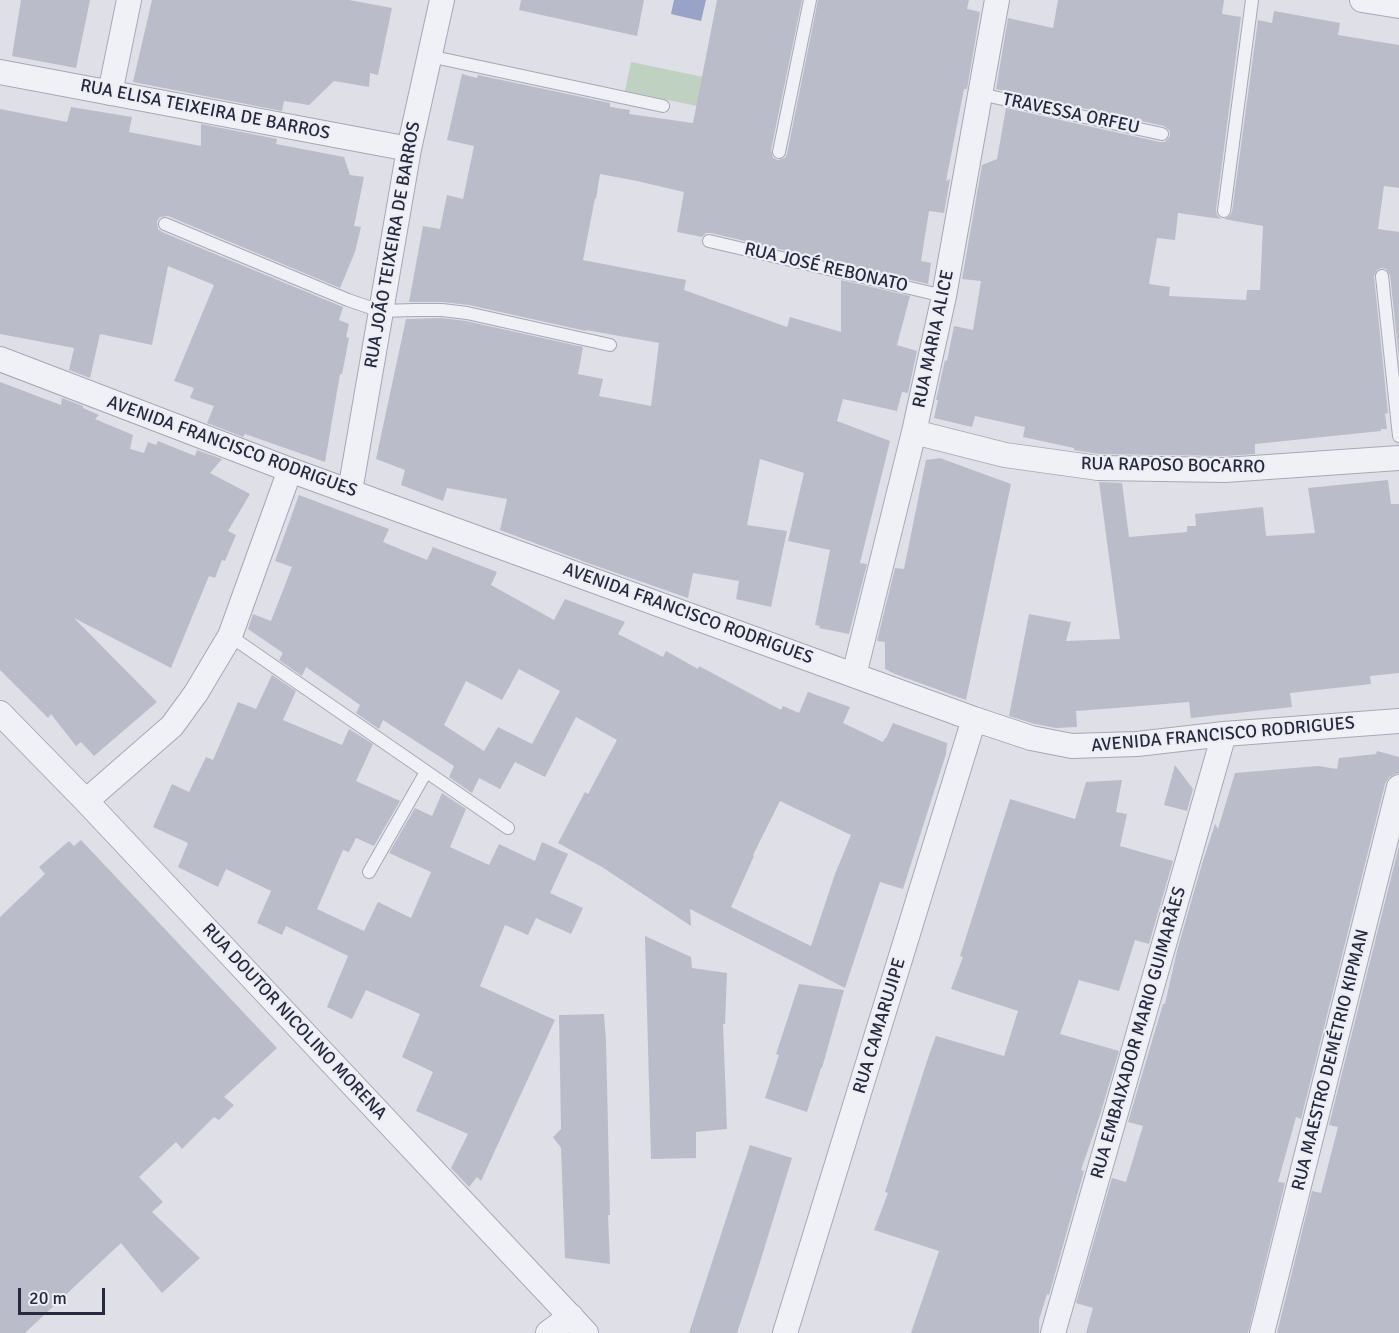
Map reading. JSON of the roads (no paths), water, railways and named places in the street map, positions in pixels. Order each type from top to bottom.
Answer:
[{"type":"street","points":[[110,93],[129,0]]},
{"type":"street","name":"RUA JOÃO TEIXEIRA DE BARROS","points":[[350,491],[409,149],[442,0]]},
{"type":"street","name":"RUA MARIA ALICE","points":[[854,675],[914,432],[944,296],[997,0]]},
{"type":"street","points":[[1362,0],[1399,6]]},
{"type":"street","name":"RUA ELISA TEIXEIRA DE BARROS","points":[[0,72],[409,149]]},
{"type":"street","name":"AVENIDA FRANCISCO RODRIGUES","points":[[0,359],[290,470],[1031,738],[1072,746],[1137,744],[1224,734],[1399,721]]},
{"type":"street","name":"RUA RAPOSO BOCARRO","points":[[914,432],[1005,455],[1098,468],[1225,470],[1399,459]]},
{"type":"street","points":[[86,801],[172,726],[196,693],[230,636],[290,470]]},
{"type":"street","name":"RUA DOUTOR NICOLINO MORENA","points":[[0,713],[86,801],[578,1324]]},
{"type":"street","name":"RUA CAMARUJIPE","points":[[785,1333],[974,718]]},
{"type":"street","name":"RUA EMBAIXADOR MARIO GUIMARÃES","points":[[1053,1333],[1224,734]]},
{"type":"street","name":"RUA MAESTRO DEMÉTRIO KIPMAN","points":[[1262,1333],[1399,787]]},
{"type":"street","points":[[548,1333],[578,1324]]},
{"type":"lane","points":[[779,152],[810,0]]},
{"type":"lane","points":[[1224,211],[1252,0]]},
{"type":"lane","points":[[429,56],[663,106]]},
{"type":"lane","name":"TRAVESSA ORFEU","points":[[980,94],[1162,134]]},
{"type":"lane","points":[[165,224],[380,311],[415,309],[467,313],[610,345]]},
{"type":"lane","name":"RUA JOSÉ REBONATO","points":[[709,241],[944,296]]},
{"type":"lane","points":[[1382,276],[1399,436]]},
{"type":"lane","points":[[230,636],[508,828]]},
{"type":"lane","points":[[369,872],[426,772]]},
{"type":"water","points":[[674,0],[706,0],[701,21],[671,14]]}]
